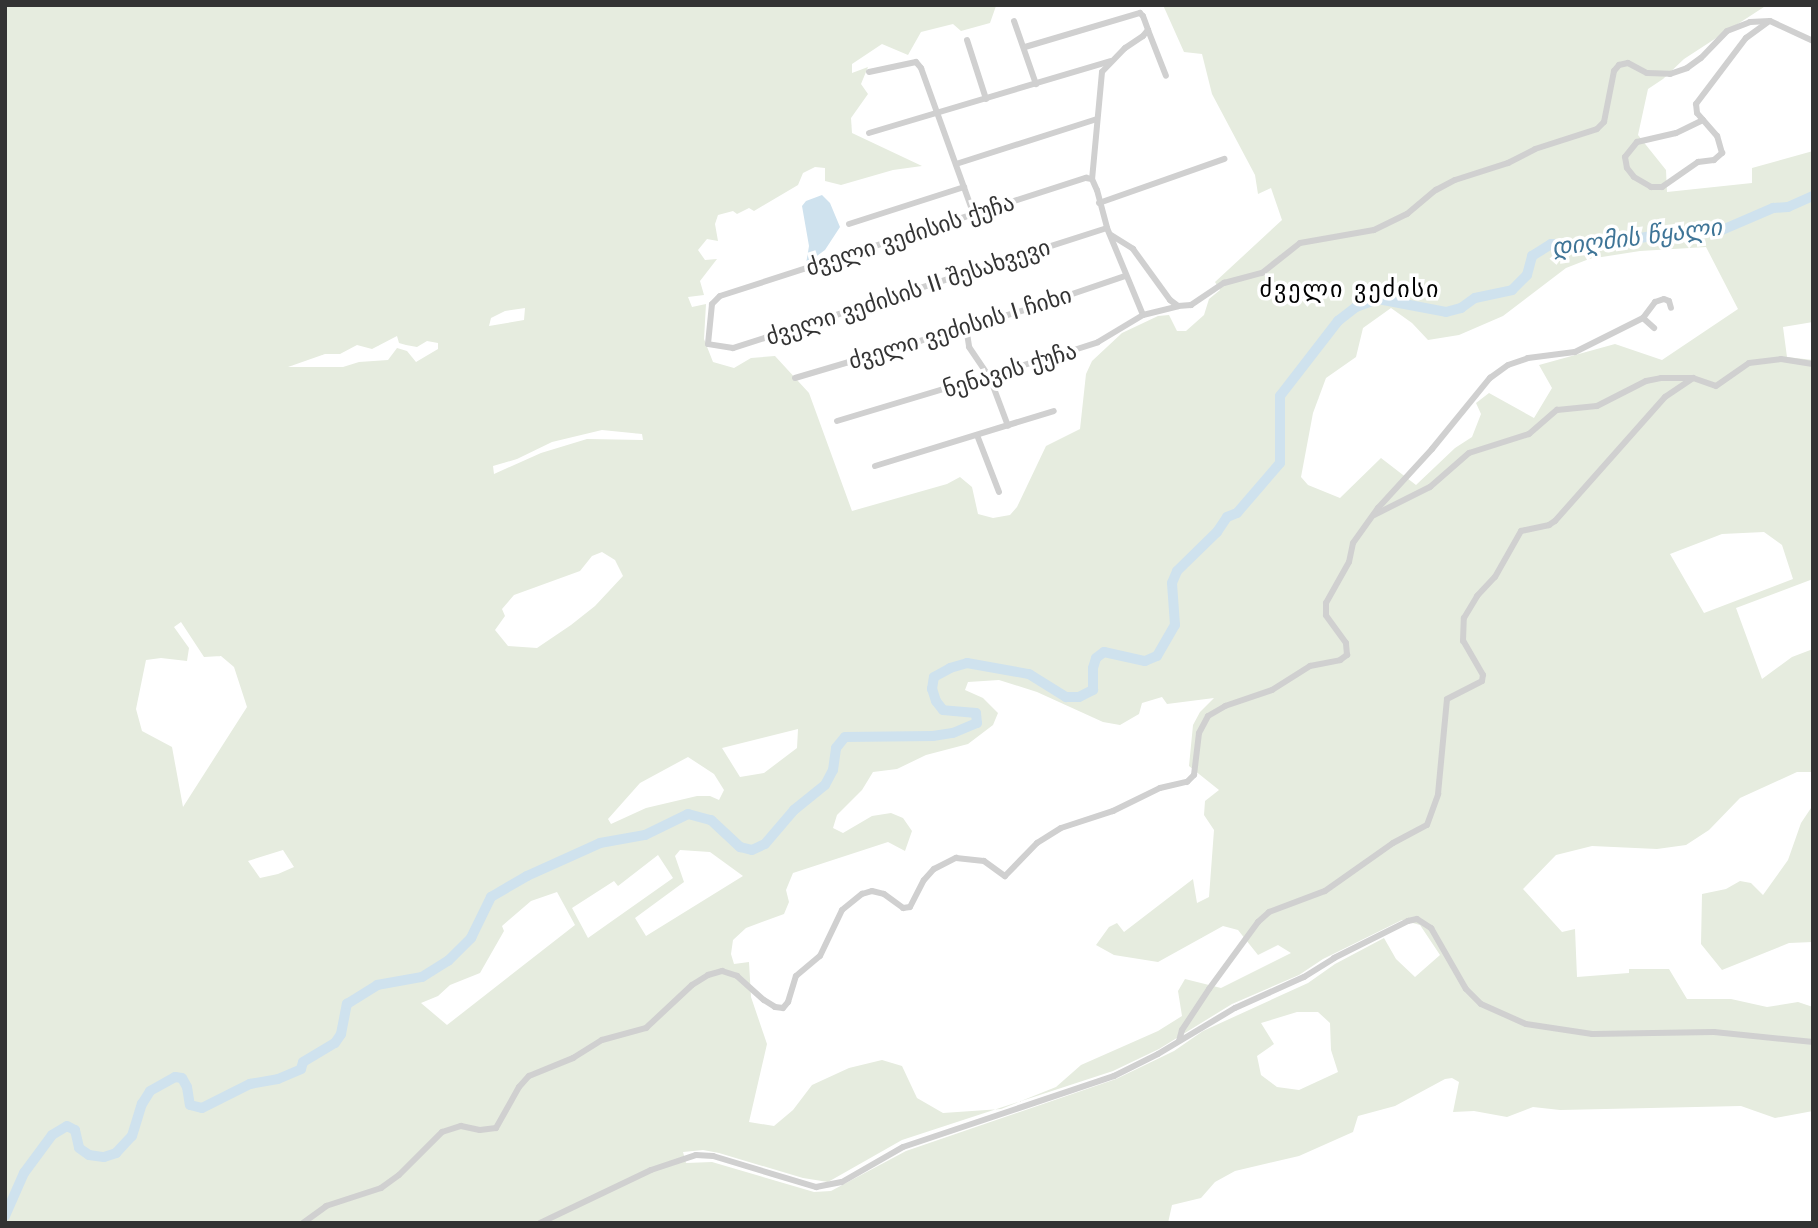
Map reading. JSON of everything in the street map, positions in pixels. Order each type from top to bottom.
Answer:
[{"type":"street","points":[[1025,47],[1140,13],[1167,76]]},
{"type":"street","points":[[1014,21],[1036,84]]},
{"type":"street","points":[[1109,232],[1133,249],[1160,289],[1178,306],[1191,305],[1224,283],[1262,273],[1300,243],[1374,230],[1407,214],[1436,190],[1455,180],[1508,163],[1535,149],[1597,129],[1604,122],[1615,71],[1619,65],[1628,63],[1647,73],[1670,74],[1687,68],[1727,32],[1750,22],[1770,21],[1813,41]]},
{"type":"street","points":[[1703,120],[1676,133],[1637,142],[1625,157],[1627,168],[1634,177],[1651,187],[1662,187],[1698,162],[1714,160],[1722,153],[1722,146],[1703,120],[1696,104],[1746,38],[1770,21]]},
{"type":"street","points":[[1143,315],[1125,275],[1092,179],[1102,72],[1112,60],[1148,30]]},
{"type":"street","points":[[967,40],[986,99]]},
{"type":"street","points":[[869,133],[1112,60]]},
{"type":"street","points":[[869,72],[916,62],[921,68],[974,215]]},
{"type":"street","points":[[956,164],[1097,119]]},
{"type":"street","points":[[1099,203],[1224,159]]},
{"type":"street","name":"ძველი ვეძისის ქუჩა","points":[[708,344],[712,304],[720,296],[1076,180],[1092,179]]},
{"type":"street","points":[[849,224],[964,187]]},
{"type":"street","name":"ძველი ვეძისის II შესახვევი","points":[[708,344],[733,348],[1109,232]]},
{"type":"street","name":"ძველი ვეძისის I ჩიხი","points":[[795,378],[966,327],[1125,275]]},
{"type":"street","points":[[303,1223],[326,1206],[381,1188],[399,1175],[442,1132],[461,1126],[480,1130],[496,1128],[519,1087],[529,1076],[573,1058],[601,1040],[646,1028],[692,985],[708,975],[722,971],[737,976],[769,1004],[783,1007],[788,1002],[796,976],[820,956],[842,910],[862,894],[872,891],[884,894],[903,908],[910,906],[924,880],[934,869],[956,858],[984,861],[1005,876],[1037,843],[1061,828],[1102,816],[1160,788],[1187,782],[1194,775],[1199,733],[1208,716],[1225,706],[1272,690],[1310,666],[1340,660],[1347,655],[1346,643],[1326,615],[1326,603],[1349,562],[1353,543],[1490,378],[1508,365],[1528,358],[1575,352],[1643,318],[1655,302],[1664,299],[1669,301],[1671,308]]},
{"type":"street","name":"ნენავის ქუჩა","points":[[837,421],[989,378],[1098,342],[1143,315],[1178,306]]},
{"type":"street","points":[[1643,318],[1654,328]]},
{"type":"street","points":[[966,327],[969,347],[989,378],[1008,426]]},
{"type":"street","points":[[1374,515],[1430,487],[1469,453],[1528,433],[1558,410],[1597,406],[1646,381],[1693,378],[1716,386],[1723,384],[1735,371],[1756,361],[1781,359],[1813,364]]},
{"type":"street","points":[[1179,1041],[1182,1030],[1209,989],[1258,922],[1269,912],[1325,891],[1393,843],[1427,825],[1437,794],[1447,699],[1482,681],[1483,675],[1463,641],[1464,618],[1476,596],[1495,577],[1521,531],[1549,525],[1555,521],[1665,397],[1693,378]]},
{"type":"street","points":[[875,466],[1054,411]]},
{"type":"street","points":[[977,435],[999,492]]},
{"type":"street","points":[[540,1223],[651,1170],[696,1155],[713,1156],[797,1184],[830,1186],[903,1147],[1114,1076],[1235,1009],[1417,919],[1431,928],[1474,997],[1496,1013],[1526,1024],[1592,1034],[1714,1032],[1813,1042]]},
{"type":"shaded area","points":[[5,5],[1003,5],[996,6],[990,23],[961,31],[953,24],[921,32],[908,55],[882,44],[852,64],[852,73],[868,67],[861,84],[868,94],[851,118],[852,133],[922,166],[893,170],[841,185],[825,181],[825,168],[815,167],[803,173],[798,185],[754,211],[749,208],[737,214],[733,211],[718,215],[715,224],[718,241],[707,239],[698,250],[705,260],[717,259],[700,281],[704,295],[688,297],[692,307],[706,304],[704,339],[713,362],[734,368],[751,358],[775,356],[809,393],[852,511],[947,484],[960,477],[972,487],[978,514],[993,518],[1010,515],[1017,507],[1046,446],[1080,429],[1086,374],[1092,361],[1122,333],[1158,316],[1169,315],[1177,331],[1186,331],[1204,315],[1209,299],[1220,290],[1215,282],[1282,220],[1271,188],[1258,194],[1255,175],[1212,94],[1202,54],[1184,52],[1163,5],[1767,5],[1684,59],[1648,89],[1638,135],[1666,170],[1667,192],[1752,183],[1752,168],[1813,151],[1813,322],[1783,327],[1787,357],[1813,360],[1813,579],[1736,608],[1762,679],[1792,657],[1813,649],[1813,772],[1797,772],[1740,798],[1709,830],[1686,845],[1657,849],[1592,846],[1556,855],[1523,889],[1562,932],[1575,929],[1577,977],[1629,973],[1629,969],[1669,969],[1687,999],[1731,999],[1767,1007],[1798,1002],[1813,1007],[1813,1111],[1775,1118],[1741,1106],[1560,1110],[1533,1107],[1507,1117],[1474,1111],[1453,1112],[1459,1082],[1452,1078],[1445,1079],[1395,1106],[1358,1116],[1353,1132],[1299,1156],[1235,1171],[1215,1182],[1201,1198],[1172,1205],[1168,1223],[5,1223]],"holes":[[[1706,247],[1738,309],[1662,360],[1615,344],[1539,365],[1552,388],[1534,418],[1489,393],[1476,403],[1481,414],[1472,437],[1455,448],[1416,485],[1381,458],[1340,498],[1308,485],[1301,477],[1313,413],[1326,378],[1356,357],[1363,328],[1391,308],[1412,323],[1428,340],[1459,335],[1503,316],[1566,268],[1589,259],[1640,251]],[[525,308],[524,320],[489,326],[491,318],[505,311]],[[397,336],[399,343],[417,347],[427,341],[438,343],[438,349],[416,362],[407,351],[397,348],[388,360],[359,362],[343,367],[288,367],[325,354],[340,354],[357,345],[372,349]],[[602,430],[642,434],[643,440],[587,439],[541,453],[494,474],[493,466],[517,459],[552,442]],[[1764,532],[1782,545],[1793,579],[1704,613],[1670,554],[1722,534]],[[602,552],[615,560],[623,576],[595,606],[537,648],[508,646],[495,630],[505,616],[502,609],[514,595],[580,571],[592,556]],[[181,622],[204,657],[221,656],[234,667],[247,707],[183,807],[172,747],[142,731],[136,709],[146,660],[161,658],[187,661],[189,648],[174,627]],[[999,680],[1037,692],[1103,722],[1120,725],[1139,714],[1142,703],[1162,697],[1167,704],[1214,698],[1200,712],[1193,725],[1189,766],[1219,790],[1205,801],[1204,815],[1214,830],[1209,897],[1197,903],[1193,879],[1124,932],[1117,923],[1109,927],[1096,945],[1114,955],[1158,962],[1223,926],[1238,930],[1258,955],[1278,945],[1291,953],[1221,988],[1185,979],[1178,991],[1182,1016],[1158,1031],[1081,1065],[1056,1087],[1020,1101],[1113,1071],[1159,1049],[1232,1004],[1299,975],[1323,959],[1402,920],[1420,925],[1440,955],[1415,977],[1396,959],[1384,938],[1335,964],[1308,983],[1203,1031],[1174,1051],[1116,1079],[906,1151],[831,1191],[814,1192],[712,1162],[686,1163],[683,1152],[703,1150],[803,1178],[828,1182],[902,1140],[996,1109],[943,1113],[917,1098],[902,1066],[882,1060],[849,1068],[812,1085],[793,1110],[774,1126],[749,1122],[767,1044],[751,997],[749,962],[734,964],[731,954],[733,940],[746,928],[784,914],[789,902],[786,890],[793,873],[888,842],[905,851],[912,831],[903,818],[891,813],[872,816],[843,833],[833,828],[837,815],[862,790],[873,772],[897,769],[926,755],[968,744],[993,725],[998,713],[983,698],[965,690],[968,682]],[[798,729],[797,748],[764,773],[740,777],[722,748]],[[688,757],[714,774],[724,790],[719,800],[710,796],[697,796],[646,808],[611,824],[608,819],[640,783]],[[283,850],[294,867],[260,878],[248,861]],[[680,850],[710,852],[743,876],[646,936],[635,918],[684,882],[675,856]],[[658,855],[673,878],[588,938],[572,908],[614,881],[618,886]],[[557,892],[575,925],[447,1025],[421,1003],[438,996],[450,985],[480,973],[504,931],[502,926],[531,901]],[[1297,1012],[1318,1012],[1330,1023],[1331,1050],[1338,1072],[1299,1090],[1277,1087],[1261,1075],[1257,1056],[1274,1044],[1261,1023]]]},
{"type":"shaded area","points":[[1813,805],[1813,942],[1789,943],[1722,970],[1701,944],[1702,894],[1726,889],[1740,881],[1751,883],[1763,895],[1788,860],[1801,823]]},
{"type":"water","points":[[822,195],[830,203],[840,227],[825,250],[806,264],[809,246],[802,206],[806,201]]},
{"type":"waterway","name":"დიღმის წყალი","points":[[5,1216],[24,1173],[52,1135],[67,1126],[75,1130],[79,1148],[89,1155],[104,1157],[116,1153],[132,1136],[142,1104],[150,1091],[175,1077],[182,1078],[187,1087],[190,1105],[202,1108],[250,1084],[278,1079],[301,1069],[303,1062],[335,1043],[341,1034],[347,1004],[377,985],[422,977],[448,961],[471,938],[491,897],[527,876],[600,843],[645,835],[688,814],[711,820],[740,847],[752,850],[765,844],[794,810],[825,785],[833,770],[836,748],[845,737],[933,736],[953,733],[977,723],[976,713],[943,710],[936,701],[932,689],[934,677],[950,668],[967,663],[1029,674],[1066,697],[1079,697],[1093,690],[1093,668],[1096,658],[1104,652],[1145,661],[1157,656],[1175,625],[1172,583],[1177,571],[1217,532],[1227,517],[1237,513],[1280,463],[1280,396],[1338,321],[1356,307],[1378,299],[1446,312],[1461,308],[1475,298],[1512,290],[1527,275],[1532,256],[1551,244],[1596,245],[1652,236],[1722,230],[1773,208],[1788,207],[1813,196]]},
{"type":"district","name":"ძველი ვეძისი","points":[[1350,290]]}]
